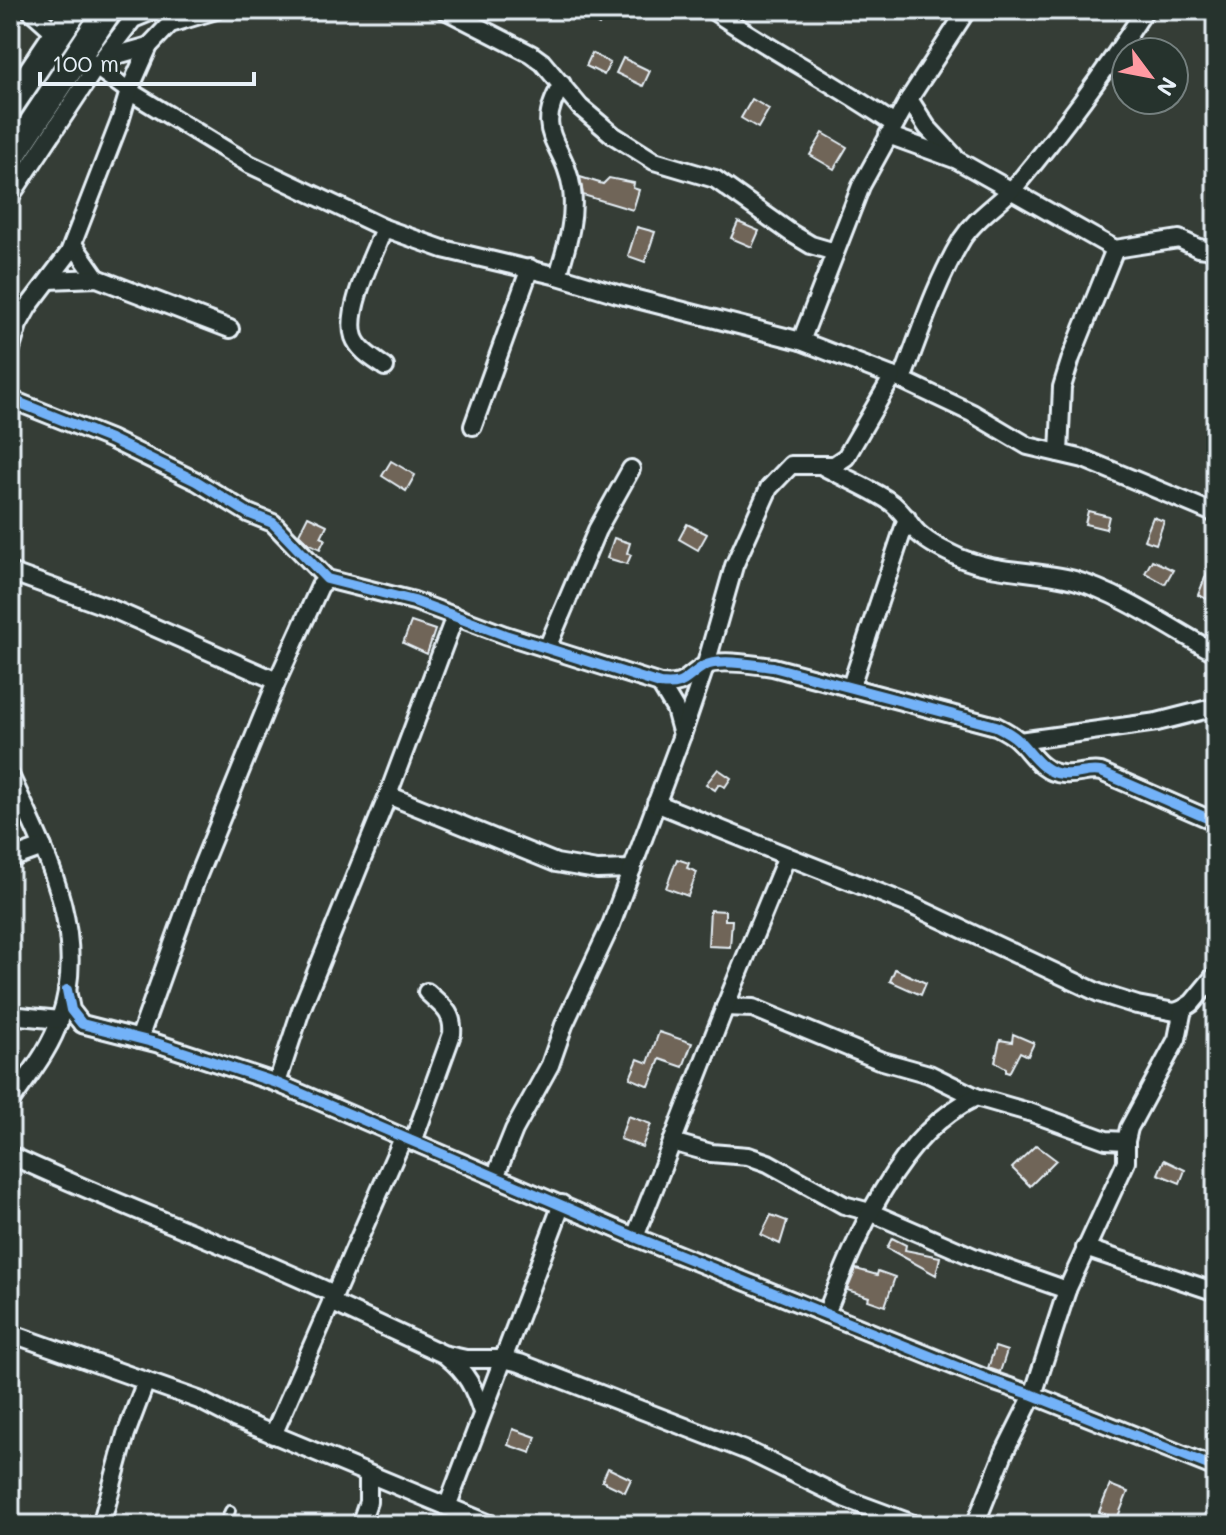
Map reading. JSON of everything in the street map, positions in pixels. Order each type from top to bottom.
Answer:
[{"type":"main road","points":[[13,95],[74,10]]},
{"type":"main road","points":[[10,158],[93,59],[108,10]]},
{"type":"street","points":[[30,10],[57,34]]},
{"type":"street","points":[[10,197],[93,59],[133,19],[155,10]]},
{"type":"street","points":[[445,10],[531,54],[580,107],[613,135],[654,161],[715,179],[791,233],[811,245],[835,252]]},
{"type":"street","points":[[712,10],[827,80],[891,130],[957,160],[1115,249],[1179,239],[1198,248],[1216,250]]},
{"type":"street","points":[[801,341],[861,186],[909,99],[967,10]]},
{"type":"street","points":[[824,467],[846,457],[898,378],[963,237],[1012,190],[1057,137],[1145,10]]},
{"type":"street","points":[[11,344],[28,307],[69,253],[129,91],[149,46],[170,24],[210,11]]},
{"type":"street","points":[[93,59],[149,46]]},
{"type":"street","points":[[93,59],[129,91],[249,164],[384,228],[443,249],[530,268],[621,295],[801,341],[898,378],[972,413],[1028,446],[1084,459],[1216,514]]},
{"type":"street","points":[[558,276],[571,232],[572,192],[565,164],[548,128],[548,115],[550,103],[562,84]]},
{"type":"street","points":[[909,99],[927,127],[957,160]]},
{"type":"street","points":[[384,228],[354,307],[352,324],[354,337],[362,351],[385,367]]},
{"type":"street","points":[[73,244],[97,278]]},
{"type":"street","points":[[1059,453],[1062,387],[1115,249]]},
{"type":"street","points":[[473,426],[530,268]]},
{"type":"street","points":[[49,280],[97,278],[230,329]]},
{"type":"street","points":[[10,399],[110,439],[196,481],[248,513],[273,523],[327,579],[414,601],[660,684],[675,686],[706,664],[749,663],[996,726],[1019,741],[1030,757],[1050,770],[1063,774],[1091,770],[1101,772],[1216,822]]},
{"type":"street","points":[[496,1175],[514,1130],[550,1065],[575,1000],[611,925],[682,735],[734,566],[769,488],[791,465],[807,463],[824,467],[891,502],[916,531],[936,546],[963,559],[999,569],[1046,573],[1077,581],[1104,592],[1216,653]]},
{"type":"street","points":[[547,648],[597,530],[631,469]]},
{"type":"street","points":[[850,689],[907,518]]},
{"type":"street","points":[[10,572],[110,608],[277,681]]},
{"type":"street","points":[[139,1039],[196,880],[277,681],[320,586],[327,579]]},
{"type":"street","points":[[277,1083],[301,1010],[388,795],[455,616]]},
{"type":"street","points":[[660,684],[675,709],[682,735]]},
{"type":"street","points":[[1019,741],[1157,722],[1216,707]]},
{"type":"street","points":[[10,775],[43,847],[69,929],[71,945],[67,990],[60,1020],[41,1058],[10,1103]]},
{"type":"street","points":[[388,795],[556,863],[597,870],[632,869]]},
{"type":"street","points":[[656,803],[911,905],[1099,993],[1175,1012],[1192,1003],[1216,974]]},
{"type":"street","points":[[10,859],[43,847]]},
{"type":"street","points":[[635,1237],[787,856]]},
{"type":"street","points":[[67,990],[71,1010],[82,1024],[277,1083],[635,1237],[1216,1468]]},
{"type":"street","points":[[273,1435],[333,1298],[408,1140],[452,1034],[450,1013],[427,992]]},
{"type":"street","points":[[725,1007],[753,1008],[879,1060],[929,1074],[976,1097],[1106,1140],[1126,1141]]},
{"type":"street","points":[[975,1525],[1004,1453],[1033,1395],[1067,1290],[1126,1162],[1129,1128],[1177,1039],[1183,1009]]},
{"type":"street","points":[[10,1015],[60,1020]]},
{"type":"street","points":[[826,1314],[870,1212],[923,1137],[942,1118],[976,1097]]},
{"type":"street","points":[[672,1142],[711,1153],[748,1156],[785,1171],[844,1205],[870,1212],[976,1258],[1067,1290]]},
{"type":"street","points":[[10,1155],[164,1222],[252,1255],[443,1354],[461,1369],[473,1385],[482,1412]]},
{"type":"street","points":[[447,1507],[562,1204]]},
{"type":"street","points":[[1085,1248],[1216,1292]]},
{"type":"street","points":[[10,1333],[199,1400],[273,1435],[492,1525]]},
{"type":"street","points":[[443,1354],[520,1363],[750,1452],[846,1499],[916,1525]]},
{"type":"street","points":[[101,1525],[115,1469],[146,1381]]},
{"type":"street","points":[[360,1525],[368,1502],[368,1475]]},
{"type":"lane","points":[[224,1525],[230,1511]]},
{"type":"building","points":[[574,10],[609,10],[599,25]]},
{"type":"building","points":[[592,53],[610,63],[604,75],[586,66]]},
{"type":"building","points":[[623,58],[650,71],[643,86],[616,73]]},
{"type":"building","points":[[752,99],[769,109],[758,128],[741,118]]},
{"type":"building","points":[[823,133],[847,147],[834,169],[810,155]]},
{"type":"building","points":[[580,177],[603,184],[609,178],[634,183],[633,188],[639,190],[633,210],[583,195]]},
{"type":"building","points":[[738,222],[759,231],[752,247],[731,238]]},
{"type":"building","points":[[637,227],[655,232],[645,262],[628,256]]},
{"type":"building","points":[[391,461],[415,475],[406,491],[382,476]]},
{"type":"building","points":[[1088,511],[1109,516],[1106,529],[1085,524]]},
{"type":"building","points":[[308,516],[327,525],[320,549],[299,534]]},
{"type":"building","points":[[1153,517],[1164,521],[1156,544],[1144,540]]},
{"type":"building","points":[[687,524],[707,534],[698,550],[679,539]]},
{"type":"building","points":[[614,538],[630,543],[627,553],[631,555],[627,564],[607,558]]},
{"type":"building","points":[[1152,560],[1173,570],[1165,584],[1145,573]]},
{"type":"building","points":[[1207,573],[1216,577],[1216,603],[1198,595]]},
{"type":"building","points":[[411,622],[435,630],[427,654],[403,643]]},
{"type":"building","points":[[718,769],[731,778],[725,787],[719,784],[715,790],[706,784]]},
{"type":"building","points":[[677,859],[689,863],[687,868],[697,872],[688,896],[666,888]]},
{"type":"building","points":[[710,910],[725,911],[725,920],[732,920],[730,947],[708,946]]},
{"type":"building","points":[[895,969],[926,983],[921,995],[890,981]]},
{"type":"building","points":[[659,1032],[692,1043],[683,1067],[660,1059],[649,1086],[630,1078],[638,1059],[648,1063]]},
{"type":"building","points":[[1013,1034],[1034,1043],[1028,1056],[1020,1052],[1009,1073],[995,1062],[1000,1040],[1012,1042]]},
{"type":"building","points":[[628,1116],[651,1124],[642,1147],[620,1139]]},
{"type":"building","points":[[1036,1145],[1056,1160],[1030,1186],[1012,1168]]},
{"type":"building","points":[[1164,1160],[1185,1170],[1180,1183],[1158,1174]]},
{"type":"building","points":[[771,1215],[787,1221],[780,1244],[761,1235]]},
{"type":"building","points":[[892,1238],[906,1245],[905,1250],[940,1257],[936,1275],[887,1248]]},
{"type":"building","points":[[856,1269],[877,1275],[878,1271],[895,1277],[885,1306],[847,1290]]},
{"type":"building","points":[[995,1347],[1007,1351],[1000,1372],[988,1368]]},
{"type":"building","points":[[513,1429],[536,1437],[531,1453],[508,1445]]},
{"type":"building","points":[[608,1468],[631,1479],[625,1492],[602,1481]]},
{"type":"building","points":[[1110,1485],[1128,1492],[1117,1519],[1099,1512]]},
{"type":"cycle path","points":[[10,399],[110,439],[196,481],[248,513],[273,523],[327,579],[414,601],[505,635],[660,684],[680,683],[711,664],[758,665],[996,726],[1016,738],[1037,761],[1055,773],[1101,772],[1216,822]]},
{"type":"cycle path","points":[[67,990],[71,1010],[82,1024],[156,1043],[277,1083],[635,1237],[1216,1468]]}]
